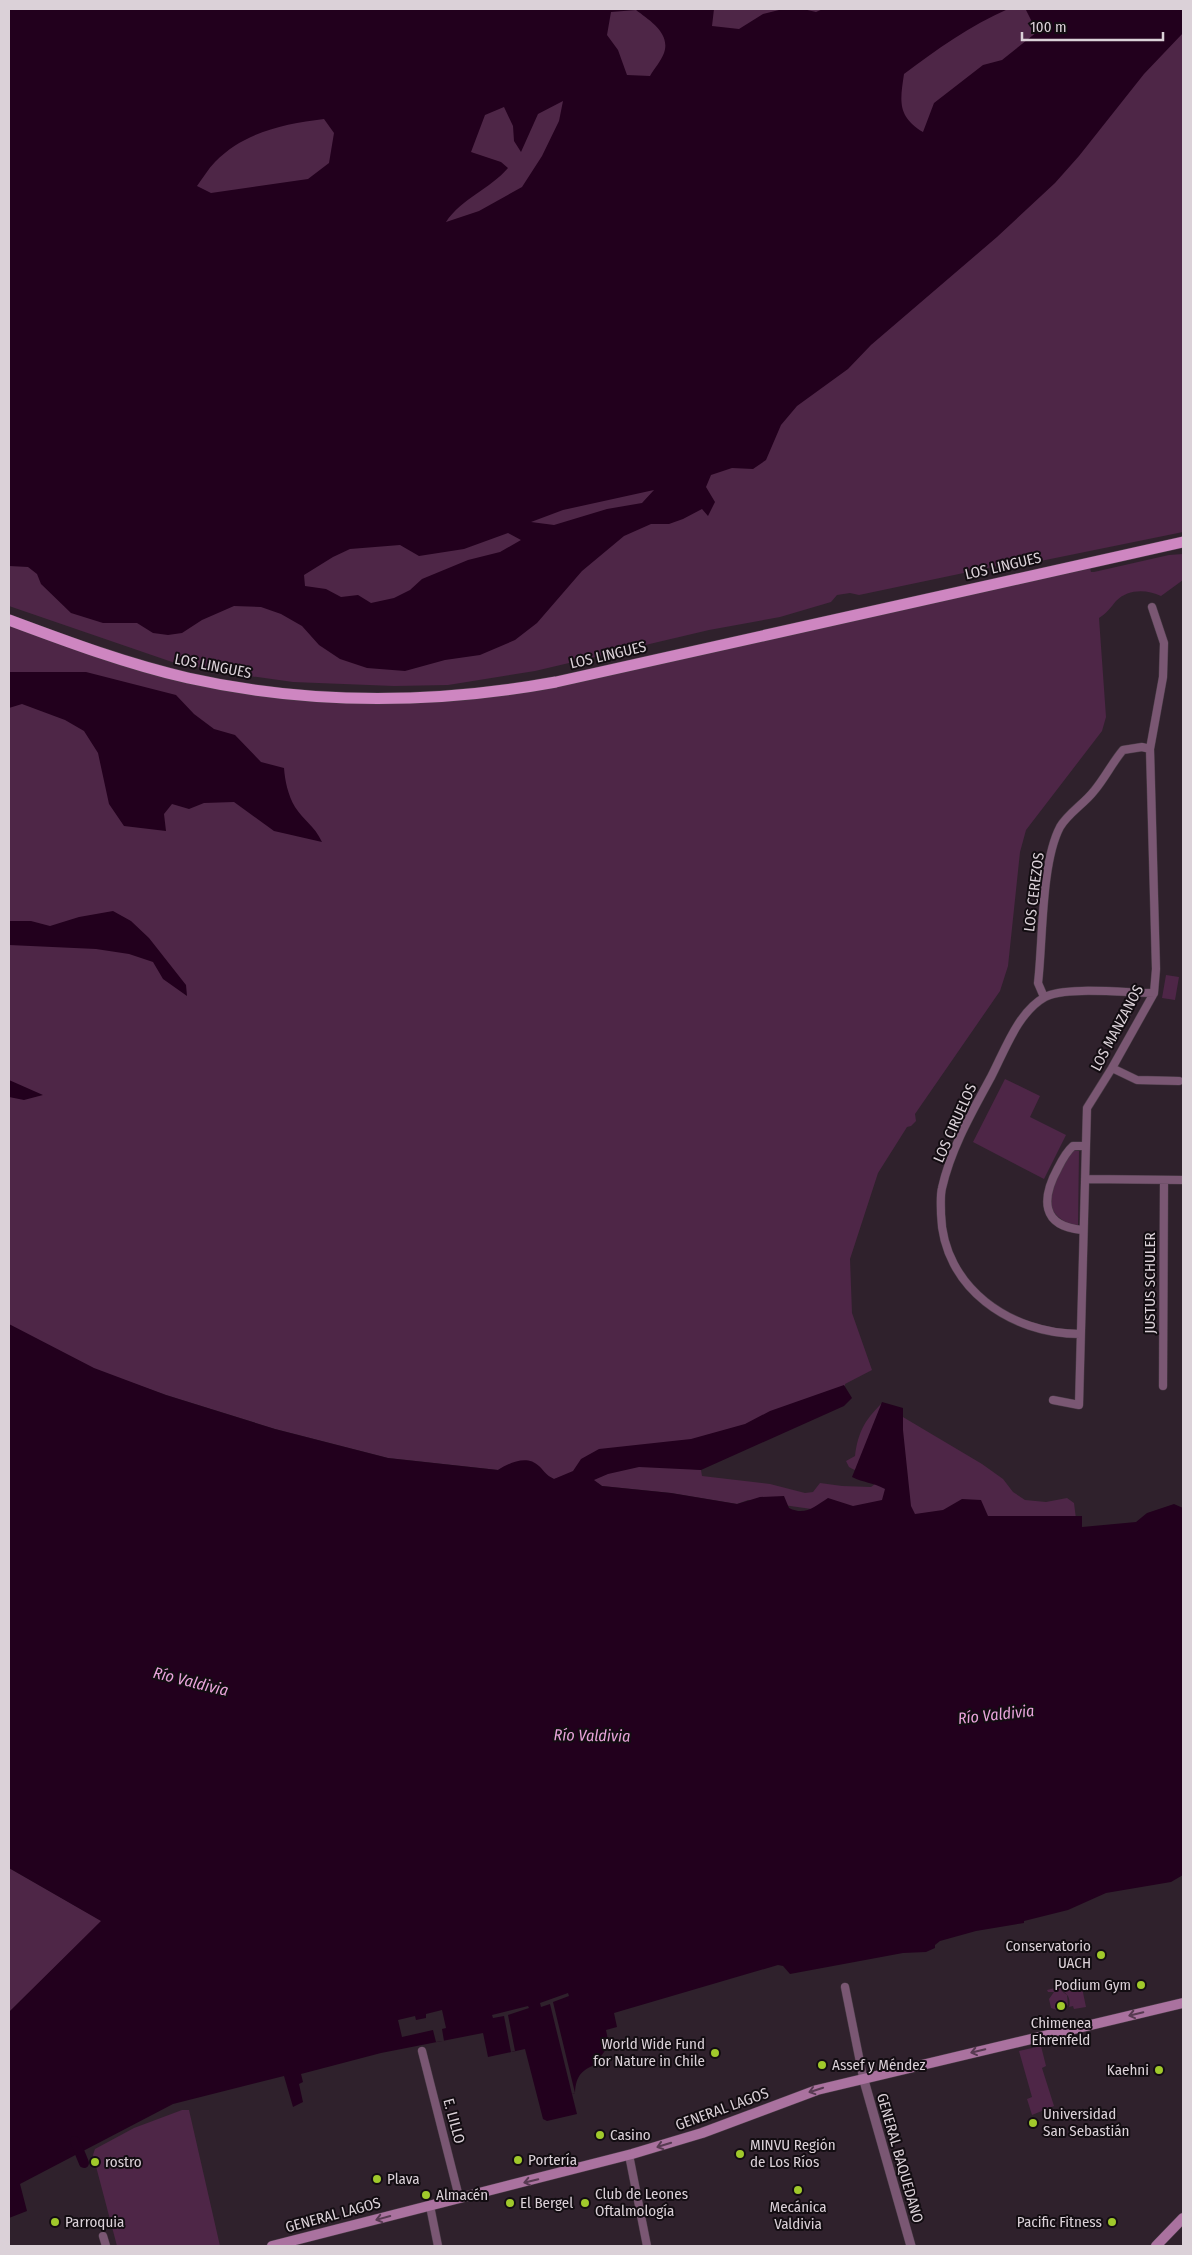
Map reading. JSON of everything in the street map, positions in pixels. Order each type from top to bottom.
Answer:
[{"type":"main road","name":"LOS LINGUES","points":[[9,620],[100,653],[151,669],[249,689],[372,699],[449,696],[495,692],[556,682],[1183,542]]},
{"type":"main road","name":"GENERAL LAGOS","points":[[272,2246],[629,2155],[696,2135],[817,2090],[863,2077],[1183,2003]]},
{"type":"main road","points":[[1156,2246],[1183,2218]]},
{"type":"street","name":"LOS MANZANOS","points":[[1053,1400],[1079,1405],[1082,1230],[1087,1108],[1154,993],[1156,969],[1150,749],[1159,706],[1164,643],[1152,608]]},
{"type":"street","name":"LOS CEREZOS","points":[[1044,997],[1038,983],[1049,864],[1054,843],[1061,826],[1094,791],[1110,764],[1123,750],[1142,747],[1150,749]]},
{"type":"street","name":"LOS CIRUELOS","points":[[1080,1334],[1063,1334],[1030,1328],[989,1305],[958,1271],[944,1241],[942,1189],[958,1141],[1018,1025],[1032,1007],[1044,997],[1062,990],[1154,993]]},
{"type":"street","points":[[1112,1068],[1137,1080],[1180,1081]]},
{"type":"street","points":[[1082,1230],[1071,1229],[1059,1223],[1047,1211],[1046,1196],[1049,1185],[1067,1151],[1073,1146],[1085,1146]]},
{"type":"street","points":[[1085,1179],[1183,1180]]},
{"type":"street","name":"JUSTUS SCHULER","points":[[1163,1386],[1164,1180]]},
{"type":"street","points":[[845,1987],[863,2077]]},
{"type":"street","name":"E. LILLO","points":[[422,2051],[459,2197]]},
{"type":"street","name":"GENERAL BAQUEDANO","points":[[863,2077],[911,2246]]},
{"type":"street","points":[[629,2155],[647,2246]]},
{"type":"street","points":[[430,2206],[438,2246]]},
{"type":"street","points":[[103,2236],[106,2246]]},
{"type":"shaded area","points":[[184,9],[1183,9],[1183,532],[1016,566],[1000,568],[997,566],[859,595],[850,593],[837,595],[831,602],[780,617],[709,630],[535,671],[448,685],[394,686],[293,682],[235,674],[175,663],[9,606],[9,302]]},
{"type":"shaded area","points":[[1183,554],[1183,580],[1161,596],[1143,591],[1126,594],[1099,618],[1106,717],[1102,731],[1026,830],[1020,852],[1008,966],[1000,991],[915,1114],[916,1121],[907,1127],[878,1173],[850,1259],[852,1313],[872,1370],[845,1384],[844,1391],[692,1469],[701,1470],[702,1476],[770,1484],[805,1493],[813,1492],[820,1483],[871,1487],[875,1484],[871,1477],[849,1467],[846,1461],[855,1456],[863,1428],[870,1416],[881,1404],[982,1464],[1003,1479],[1013,1492],[1025,1500],[1046,1502],[1067,1498],[1074,1503],[1076,1519],[932,1526],[748,1500],[737,1504],[671,1493],[602,1486],[591,1480],[579,1477],[554,1479],[544,1474],[502,1468],[498,1470],[388,1458],[275,1429],[166,1395],[73,1362],[9,1329],[9,626],[117,663],[322,698],[509,689],[1090,568],[1091,572],[1094,572],[1169,555]]},
{"type":"shaded area","points":[[1166,975],[1179,977],[1175,1000],[1162,998]]},
{"type":"shaded area","points":[[1005,1079],[1040,1096],[1030,1117],[1066,1135],[1044,1179],[973,1142]]},
{"type":"shaded area","points":[[1072,1150],[1079,1151],[1078,1225],[1072,1226],[1059,1218],[1052,1209],[1049,1200],[1054,1182]]},
{"type":"shaded area","points":[[9,1868],[102,1921],[9,2012]]},
{"type":"shaded area","points":[[1080,1978],[1086,2007],[1074,2009],[1073,2006],[1069,2007],[1070,2001],[1067,1995],[1068,2005],[1060,2011],[1051,2008],[1049,1999],[1054,1992],[1048,1992],[1047,1990],[1075,1983],[1075,1980]]},
{"type":"shaded area","points":[[1041,2046],[1046,2066],[1042,2068],[1054,2106],[1032,2115],[1027,2099],[1032,2097],[1019,2051]]},
{"type":"shaded area","points":[[182,2110],[189,2110],[220,2246],[117,2246],[93,2155],[95,2149],[134,2128]]},
{"type":"water","points":[[9,9],[714,9],[712,26],[739,29],[763,14],[783,9],[803,9],[816,12],[823,9],[1008,9],[1183,9],[1183,33],[1144,74],[1079,156],[1055,183],[997,237],[871,345],[848,369],[797,406],[781,425],[766,460],[753,469],[732,468],[711,475],[706,487],[715,502],[708,516],[702,509],[669,524],[651,524],[624,536],[582,571],[537,623],[515,640],[480,655],[445,660],[405,671],[367,668],[340,659],[319,645],[302,626],[281,614],[261,607],[234,606],[202,620],[182,633],[168,635],[153,633],[137,623],[103,623],[71,613],[41,584],[37,574],[28,567],[9,566]],"holes":[[[1008,9],[1026,10],[1037,32],[1002,60],[983,65],[934,103],[923,132],[908,120],[901,100],[904,74],[954,38],[994,15]],[[636,10],[662,33],[665,46],[664,53],[650,76],[627,75],[618,50],[607,35],[611,12]],[[563,101],[559,121],[542,156],[522,187],[479,211],[446,222],[467,200],[493,182],[508,168],[501,162],[471,152],[485,115],[504,107],[513,126],[514,141],[521,152],[538,114]],[[324,119],[334,133],[329,163],[308,179],[211,193],[197,186],[215,162],[239,143],[265,131]],[[654,490],[642,503],[607,509],[554,525],[531,522],[563,510]],[[508,533],[521,540],[500,552],[468,560],[422,579],[410,590],[394,598],[371,603],[358,595],[341,597],[326,589],[305,586],[304,575],[350,549],[400,545],[419,556],[464,549]]]},
{"type":"water","points":[[9,672],[86,672],[176,695],[194,714],[214,729],[235,735],[261,762],[284,768],[287,788],[298,812],[316,831],[322,842],[274,831],[234,802],[204,803],[189,809],[172,804],[164,814],[166,831],[124,826],[109,804],[98,753],[84,731],[65,720],[22,704],[9,708]]},
{"type":"water","points":[[113,911],[131,921],[149,938],[186,985],[187,996],[163,979],[153,962],[129,954],[96,949],[9,945],[9,921],[31,921],[50,926],[79,917]]},
{"type":"water","points":[[9,1080],[43,1095],[24,1100],[9,1097]]},
{"type":"water","name":"Río Valdivia","points":[[9,1324],[94,1368],[166,1395],[275,1429],[388,1458],[498,1470],[513,1462],[524,1460],[534,1462],[554,1479],[573,1471],[581,1459],[599,1449],[691,1439],[745,1424],[770,1411],[844,1385],[852,1398],[844,1406],[701,1470],[639,1467],[608,1474],[594,1480],[602,1486],[671,1493],[737,1504],[760,1497],[784,1496],[789,1508],[800,1511],[805,1511],[828,1498],[853,1506],[882,1500],[885,1489],[852,1477],[882,1402],[903,1408],[903,1430],[911,1506],[915,1514],[943,1510],[962,1499],[981,1500],[988,1516],[1082,1516],[1082,1527],[1136,1522],[1147,1513],[1174,1504],[1183,1508],[1183,1875],[1171,1882],[1106,1893],[1068,1910],[1024,1921],[1024,1923],[976,1931],[940,1941],[935,1945],[935,1948],[926,1952],[903,1953],[790,1974],[783,1966],[778,1965],[614,2013],[617,2027],[606,2030],[609,2045],[599,2059],[600,2063],[584,2070],[577,2082],[575,2093],[572,2094],[577,2114],[547,2121],[543,2119],[525,2049],[488,2057],[483,2033],[381,2053],[301,2074],[303,2082],[299,2084],[303,2102],[293,2107],[284,2076],[173,2104],[20,2184],[27,2211],[9,2218],[9,2012],[101,1921],[9,1868]]},
{"type":"pier","points":[[568,1993],[569,1996],[553,2002],[575,2093],[572,2094],[550,2004],[541,2007],[540,2003]]},
{"type":"pier","points":[[528,2006],[529,2008],[508,2015],[515,2051],[511,2052],[504,2016],[493,2018],[492,2015]]},
{"type":"pier","points":[[442,2010],[446,2028],[442,2029],[444,2041],[436,2042],[433,2030],[402,2037],[398,2020],[415,2016],[416,2020],[426,2018],[426,2014]]},
{"type":"waterway","points":[[75,2141],[84,2163]]},
{"type":"place","name":"Conservatorio UACH","points":[[1101,1955]]},
{"type":"place","name":"Podium Gym","points":[[1141,1985]]},
{"type":"place","name":"Chimenea Ehrenfeld","points":[[1061,2006]]},
{"type":"place","name":"World Wide Fund for Nature in Chile","points":[[715,2053]]},
{"type":"place","name":"Assef y Méndez","points":[[822,2065]]},
{"type":"place","name":"Kaehni","points":[[1159,2070]]},
{"type":"place","name":"Universidad San Sebastián","points":[[1033,2123]]},
{"type":"place","name":"Casino","points":[[600,2135]]},
{"type":"place","name":"MINVU Región de Los Ríos","points":[[740,2154]]},
{"type":"place","name":"Portería","points":[[518,2160]]},
{"type":"place","name":"rostro","points":[[95,2162]]},
{"type":"place","name":"Plava","points":[[377,2179]]},
{"type":"place","name":"Mecánica Valdivia","points":[[798,2190]]},
{"type":"place","name":"Almacén","points":[[426,2195]]},
{"type":"place","name":"El Bergel","points":[[510,2203]]},
{"type":"place","name":"Club de Leones Oftalmología","points":[[585,2203]]},
{"type":"place","name":"Parroquia","points":[[55,2222]]},
{"type":"place","name":"Pacific Fitness","points":[[1112,2222]]}]
